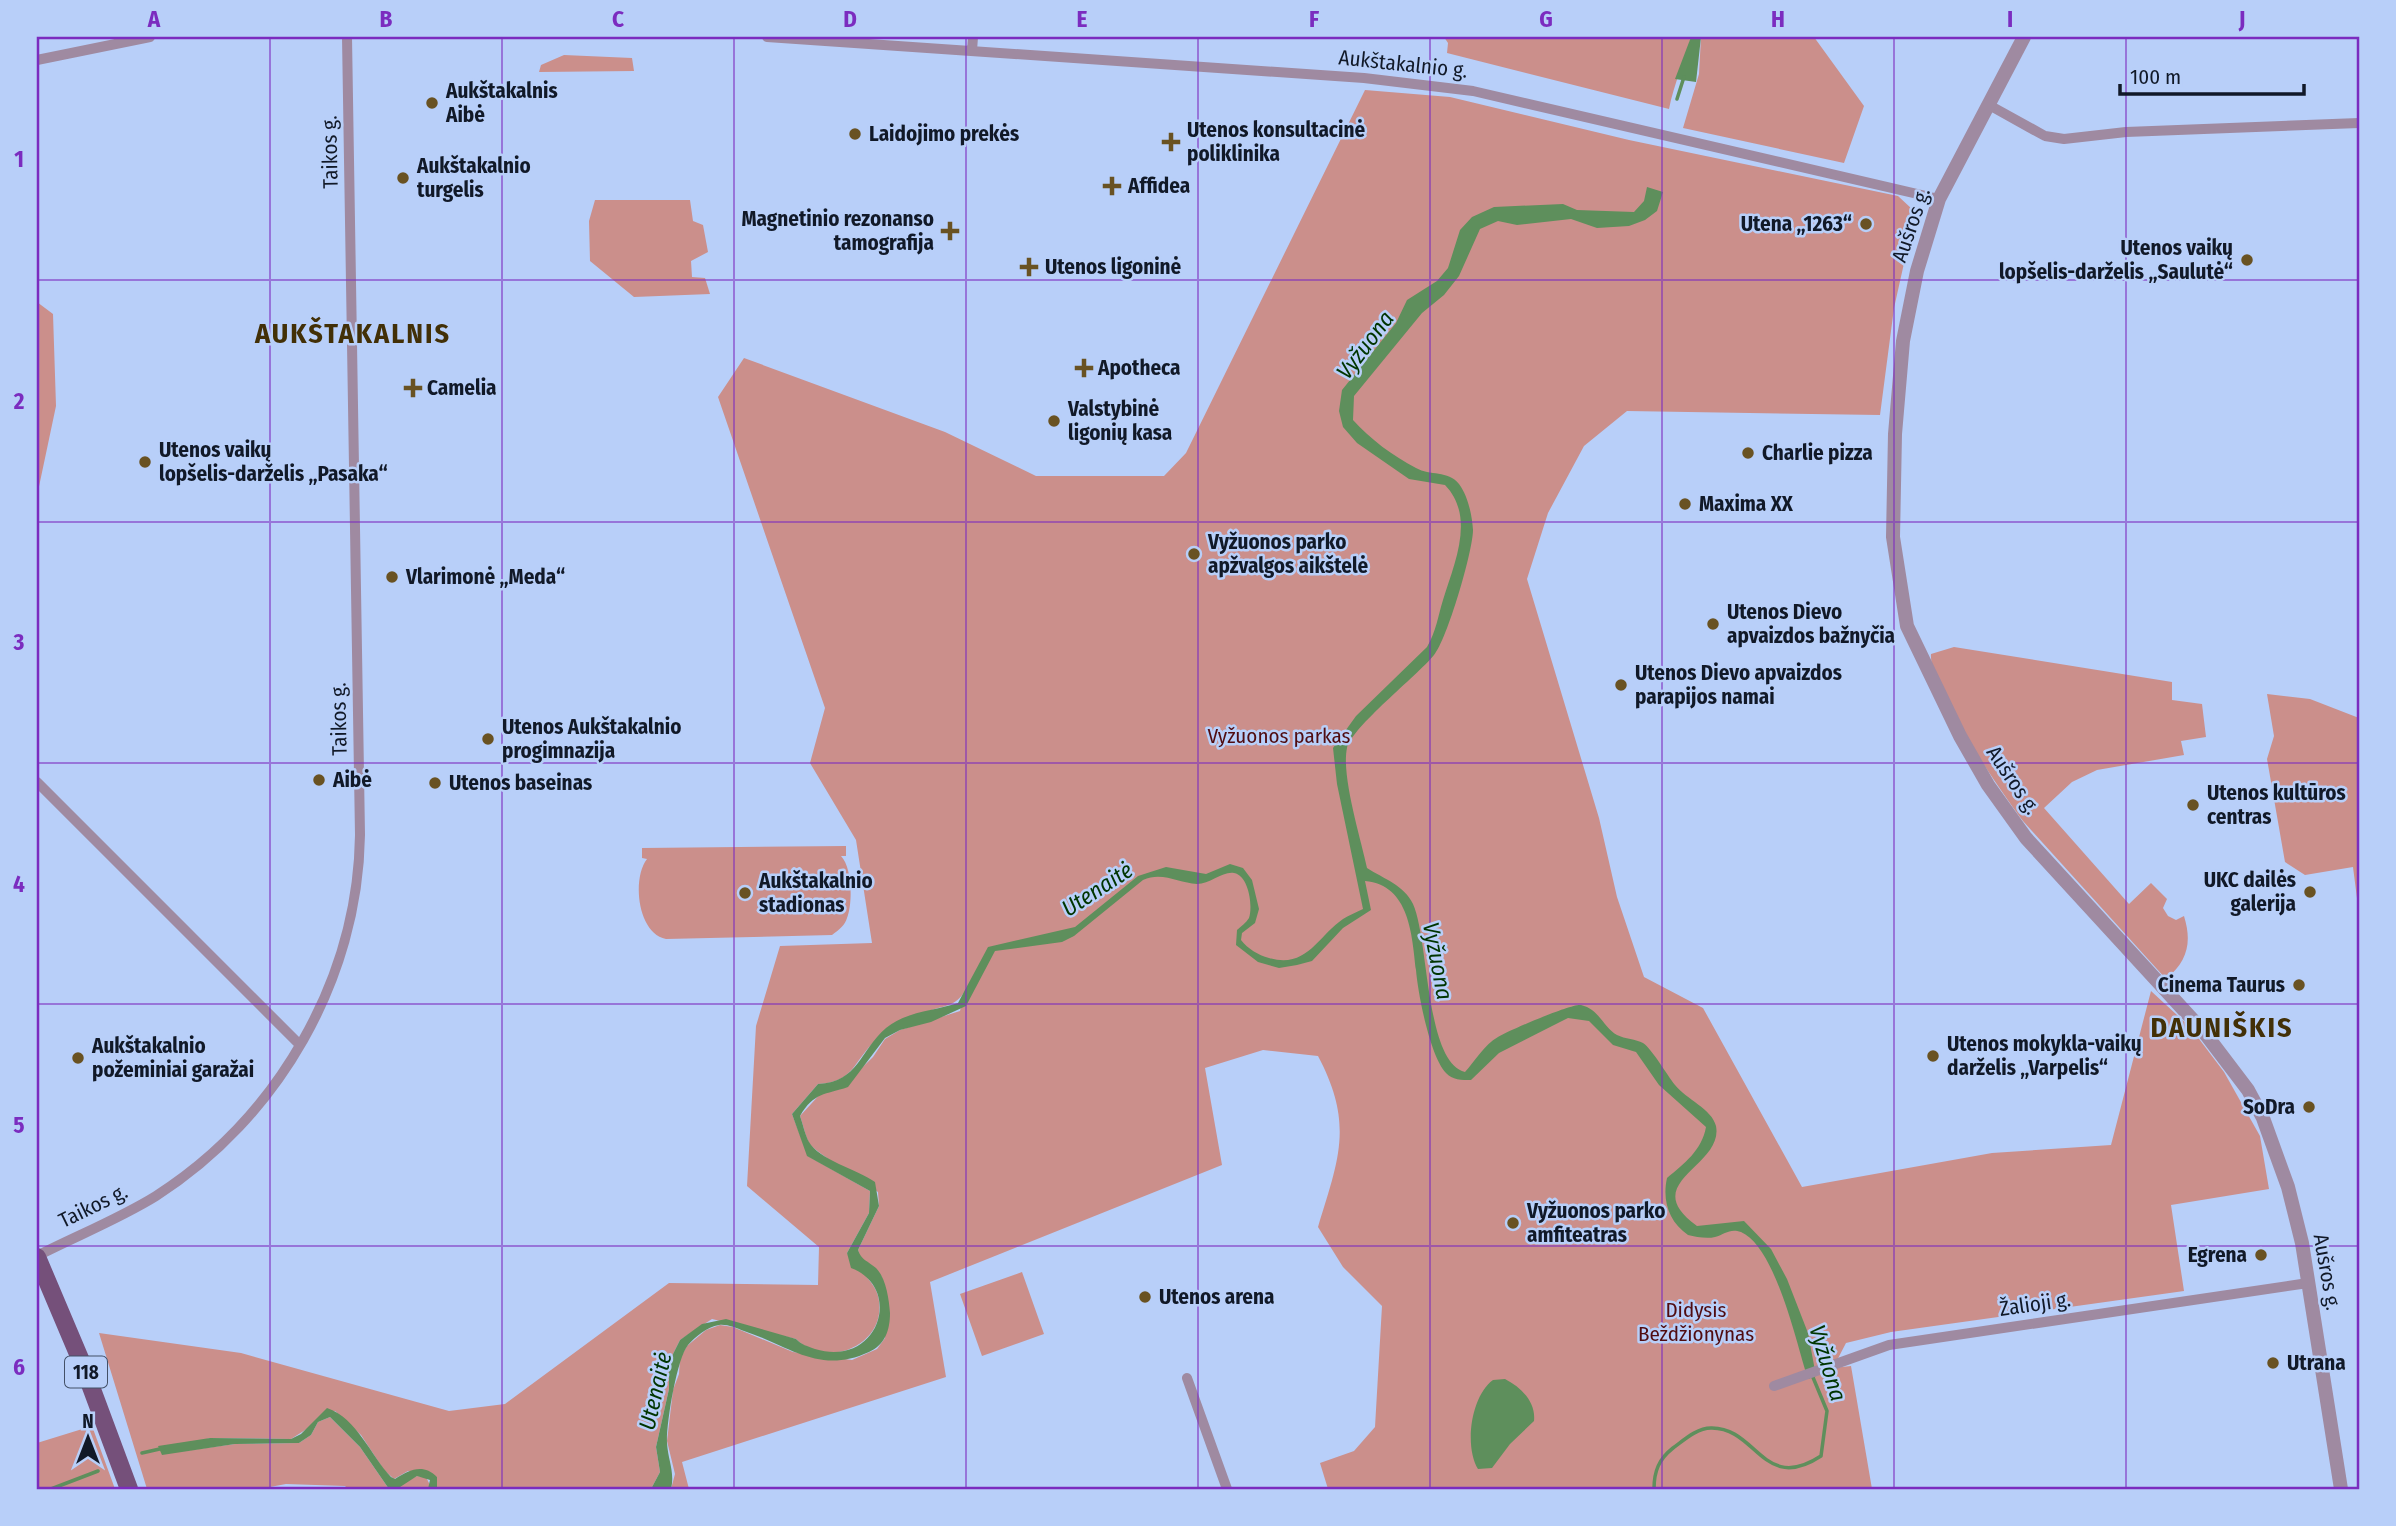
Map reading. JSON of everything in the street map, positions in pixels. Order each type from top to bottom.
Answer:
[{"type":"main road","name":"118","points":[[37,1256],[84,1368],[129,1489]]},
{"type":"street","points":[[37,60],[150,37]]},
{"type":"street","name":"Taikos g.","points":[[37,1256],[156,1195],[230,1136],[300,1045],[323,1006],[341,957],[352,916],[360,867],[347,37]]},
{"type":"street","name":"Aukštakalnio g.","points":[[767,37],[1364,78],[1473,91],[1939,199]]},
{"type":"street","points":[[972,51],[973,37]]},
{"type":"street","name":"Aušros g.","points":[[2024,37],[1939,199],[1914,283],[1903,341],[1896,405],[1894,537],[1907,626],[1960,736],[1988,785],[2026,838],[2169,991],[2248,1090],[2263,1118],[2288,1187],[2308,1283],[2341,1489]]},
{"type":"street","points":[[1989,105],[2045,136],[2064,139],[2126,132],[2359,123]]},
{"type":"street","points":[[37,782],[300,1045]]},
{"type":"street","name":"Žalioji g.","points":[[1774,1386],[1889,1345],[2308,1283]]},
{"type":"street","points":[[1187,1378],[1227,1489]]},
{"type":"green space","points":[[1444,37],[1691,37],[1669,109],[1447,53],[1448,43]]},
{"type":"green space","points":[[1701,37],[1814,37],[1864,106],[1844,163],[1683,128],[1699,74]]},
{"type":"green space","points":[[564,55],[632,58],[634,71],[539,72],[541,65]]},
{"type":"green space","name":"Vyžuonos parkas","points":[[1365,90],[1450,97],[1629,140],[1898,196],[1912,209],[1911,232],[1894,308],[1880,415],[1627,411],[1584,446],[1548,513],[1527,579],[1599,818],[1617,897],[1644,977],[1703,1008],[1802,1187],[1992,1153],[2111,1145],[2151,991],[2190,1027],[2224,1072],[2260,1136],[2269,1189],[2171,1205],[2184,1291],[1891,1332],[1846,1343],[1833,1368],[1851,1366],[1872,1489],[1328,1489],[1320,1463],[1354,1451],[1375,1427],[1382,1306],[1343,1267],[1318,1227],[1337,1161],[1339,1122],[1329,1080],[1318,1056],[1263,1050],[1205,1068],[1222,1165],[930,1282],[946,1377],[682,1462],[689,1489],[671,1489],[675,1474],[667,1441],[680,1358],[687,1346],[706,1330],[720,1325],[733,1327],[793,1352],[852,1360],[877,1349],[885,1338],[882,1277],[860,1258],[858,1250],[879,1206],[878,1192],[813,1147],[809,1143],[800,1116],[822,1092],[840,1089],[873,1057],[885,1039],[900,1030],[960,1011],[965,991],[953,1003],[929,1011],[881,1036],[847,1075],[818,1084],[792,1114],[808,1156],[870,1191],[869,1213],[847,1253],[876,1290],[879,1313],[875,1327],[866,1339],[853,1348],[824,1353],[809,1348],[796,1339],[712,1319],[680,1340],[669,1362],[669,1389],[656,1447],[660,1472],[651,1489],[437,1489],[437,1477],[408,1471],[394,1479],[384,1470],[361,1435],[335,1411],[291,1439],[210,1438],[162,1454],[235,1444],[299,1443],[311,1435],[318,1422],[330,1417],[360,1447],[389,1489],[286,1484],[259,1489],[147,1489],[99,1333],[241,1353],[449,1411],[505,1404],[669,1283],[818,1285],[819,1247],[747,1186],[756,1026],[780,946],[872,943],[856,840],[810,763],[825,708],[718,397],[744,358],[945,432],[1036,476],[1164,476],[1186,453]]},
{"type":"green space","points":[[595,200],[690,200],[693,221],[703,225],[708,252],[691,261],[692,277],[705,278],[710,294],[634,297],[590,261],[589,221]]},
{"type":"green space","points":[[37,302],[53,314],[56,406],[37,496]]},
{"type":"green space","points":[[1954,647],[2172,682],[2172,700],[2202,704],[2206,737],[2181,741],[2184,755],[2097,770],[2072,782],[2044,808],[2129,904],[2151,883],[2167,899],[2163,908],[2168,916],[2176,920],[2184,916],[2188,934],[2186,951],[2179,965],[2166,979],[2023,821],[1984,765],[1953,714],[1933,670],[1931,654]]},
{"type":"green space","points":[[2267,694],[2310,699],[2359,718],[2359,914],[2353,867],[2305,875],[2285,862],[2267,759],[2274,736]]},
{"type":"green space","name":"Aukštakalnio stadionas","points":[[846,846],[846,856],[841,856],[849,876],[849,911],[846,921],[832,935],[666,939],[656,935],[643,916],[639,891],[642,868],[647,859],[642,858],[642,848]]},
{"type":"green space","points":[[1022,1272],[1044,1334],[982,1356],[960,1294]]},
{"type":"green space","points":[[92,1426],[115,1489],[37,1489],[37,1443]]},
{"type":"green space","points":[[417,1476],[426,1477],[431,1487],[428,1489],[389,1489]]},
{"type":"shaded area","points":[[1691,37],[1701,37],[1696,82],[1675,79]]},
{"type":"shaded area","points":[[1647,187],[1663,192],[1657,211],[1645,220],[1629,226],[1597,228],[1571,219],[1517,225],[1498,221],[1480,229],[1459,276],[1444,295],[1422,313],[1354,396],[1353,420],[1374,440],[1416,468],[1450,477],[1459,484],[1469,506],[1473,530],[1458,595],[1439,646],[1426,664],[1372,715],[1351,739],[1347,748],[1347,774],[1352,808],[1367,868],[1399,887],[1413,904],[1435,1024],[1442,1046],[1452,1063],[1465,1072],[1498,1037],[1553,1013],[1581,1005],[1597,1014],[1617,1035],[1647,1046],[1675,1085],[1709,1114],[1716,1126],[1715,1140],[1708,1153],[1678,1186],[1675,1198],[1681,1211],[1697,1226],[1744,1221],[1771,1249],[1787,1279],[1808,1333],[1816,1376],[1808,1379],[1775,1276],[1753,1241],[1737,1231],[1712,1238],[1688,1235],[1676,1224],[1668,1210],[1667,1178],[1696,1150],[1706,1127],[1659,1085],[1636,1052],[1613,1045],[1589,1021],[1568,1018],[1499,1053],[1471,1080],[1454,1078],[1440,1065],[1430,1039],[1419,994],[1410,928],[1400,902],[1391,892],[1380,885],[1365,881],[1371,910],[1343,928],[1312,961],[1279,968],[1258,962],[1236,945],[1237,930],[1249,918],[1250,906],[1249,892],[1239,875],[1230,873],[1197,884],[1157,877],[1143,880],[1074,936],[1062,942],[995,951],[966,1006],[885,1038],[848,1087],[821,1095],[805,1108],[800,1116],[814,1148],[829,1159],[875,1182],[879,1206],[858,1250],[863,1258],[876,1268],[885,1283],[890,1313],[886,1336],[869,1352],[835,1361],[805,1356],[728,1326],[715,1326],[702,1333],[684,1352],[670,1407],[667,1434],[671,1489],[651,1489],[660,1472],[656,1447],[669,1389],[669,1362],[680,1340],[702,1324],[726,1319],[796,1339],[815,1349],[837,1352],[855,1347],[868,1337],[877,1323],[880,1307],[877,1292],[867,1278],[851,1268],[847,1253],[869,1213],[870,1191],[807,1156],[792,1114],[818,1084],[832,1082],[851,1071],[886,1028],[903,1018],[958,1003],[988,947],[1075,927],[1138,876],[1166,867],[1206,874],[1230,864],[1243,868],[1252,880],[1259,909],[1255,923],[1242,933],[1241,940],[1254,951],[1269,958],[1282,960],[1303,955],[1343,919],[1363,909],[1337,784],[1333,748],[1356,716],[1427,647],[1435,630],[1457,556],[1461,526],[1454,498],[1445,485],[1409,479],[1357,443],[1343,427],[1339,411],[1342,390],[1396,323],[1407,300],[1437,281],[1448,268],[1460,230],[1472,217],[1494,207],[1563,204],[1577,210],[1634,212],[1644,201]]},
{"type":"shaded area","points":[[1505,1379],[1527,1396],[1533,1408],[1534,1421],[1510,1444],[1492,1468],[1478,1469],[1471,1448],[1475,1409],[1485,1387],[1493,1380]]},
{"type":"shaded area","points":[[327,1408],[347,1420],[391,1477],[395,1479],[416,1469],[426,1470],[437,1477],[437,1489],[428,1489],[430,1480],[417,1476],[397,1489],[389,1489],[360,1447],[330,1417],[318,1422],[311,1435],[299,1443],[235,1444],[162,1455],[158,1446],[210,1438],[291,1439],[301,1434]]},
{"type":"waterway","name":"Vyžuona","points":[[1677,99],[1684,77]]},
{"type":"waterway","name":"Vyžuona","points":[[1654,1489],[1656,1471],[1664,1457],[1686,1438],[1711,1428],[1727,1430],[1773,1464],[1786,1468],[1802,1466],[1821,1456],[1827,1411],[1812,1375]]},
{"type":"waterway","name":"Utenaitė","points":[[142,1453],[164,1448]]},
{"type":"waterway","name":"Utenaitė","points":[[51,1489],[98,1471]]},
{"type":"place","name":"Aukštakalnis Aibė","points":[[432,103]]},
{"type":"place","name":"Laidojimo prekės","points":[[855,134]]},
{"type":"place","name":"Utenos konsultacinė poliklinika","points":[[1171,142]]},
{"type":"place","name":"Aukštakalnio turgelis","points":[[403,178]]},
{"type":"place","name":"Affidea","points":[[1112,186]]},
{"type":"place","name":"Utena „1263“","points":[[1866,224]]},
{"type":"place","name":"Magnetinio rezonanso tamografija","points":[[950,231]]},
{"type":"place","name":"Utenos vaikų lopšelis-darželis „Saulutė“","points":[[2247,260]]},
{"type":"place","name":"Utenos ligoninė","points":[[1029,267]]},
{"type":"place","name":"Apotheca","points":[[1084,368]]},
{"type":"place","name":"Camelia","points":[[413,388]]},
{"type":"place","name":"Valstybinė ligonių kasa","points":[[1054,421]]},
{"type":"place","name":"Charlie pizza","points":[[1748,453]]},
{"type":"place","name":"Utenos vaikų lopšelis-darželis „Pasaka“","points":[[145,462]]},
{"type":"place","name":"Maxima XX","points":[[1685,504]]},
{"type":"place","name":"Vyžuonos parko apžvalgos aikštelė","points":[[1194,554]]},
{"type":"place","name":"Vlarimonė „Meda“","points":[[392,577]]},
{"type":"place","name":"Utenos Dievo apvaizdos bažnyčia","points":[[1713,624]]},
{"type":"place","name":"Utenos Dievo apvaizdos parapijos namai","points":[[1621,685]]},
{"type":"place","name":"Utenos Aukštakalnio progimnazija","points":[[488,739]]},
{"type":"place","name":"Aibė","points":[[319,780]]},
{"type":"place","name":"Utenos baseinas","points":[[435,783]]},
{"type":"place","name":"Utenos kultūros centras","points":[[2193,805]]},
{"type":"place","name":"UKC dailės galerija","points":[[2310,892]]},
{"type":"place","name":"Aukštakalnio stadionas","points":[[745,893]]},
{"type":"place","name":"Cinema Taurus","points":[[2299,985]]},
{"type":"place","name":"Utenos mokykla-vaikų darželis „Varpelis“","points":[[1933,1056]]},
{"type":"place","name":"Aukštakalnio požeminiai garažai","points":[[78,1058]]},
{"type":"place","name":"SoDra","points":[[2309,1107]]},
{"type":"place","name":"Vyžuonos parko amfiteatras","points":[[1513,1223]]},
{"type":"place","name":"Egrena","points":[[2261,1255]]},
{"type":"place","name":"Utenos arena","points":[[1145,1297]]},
{"type":"place","name":"Utrana","points":[[2273,1363]]},
{"type":"district","name":"AUKŠTAKALNIS","points":[[353,333]]},
{"type":"district","name":"DAUNIŠKIS","points":[[2222,1027]]},
{"type":"park label","name":"Didysis Beždžionynas","points":[[1696,1322]]}]
